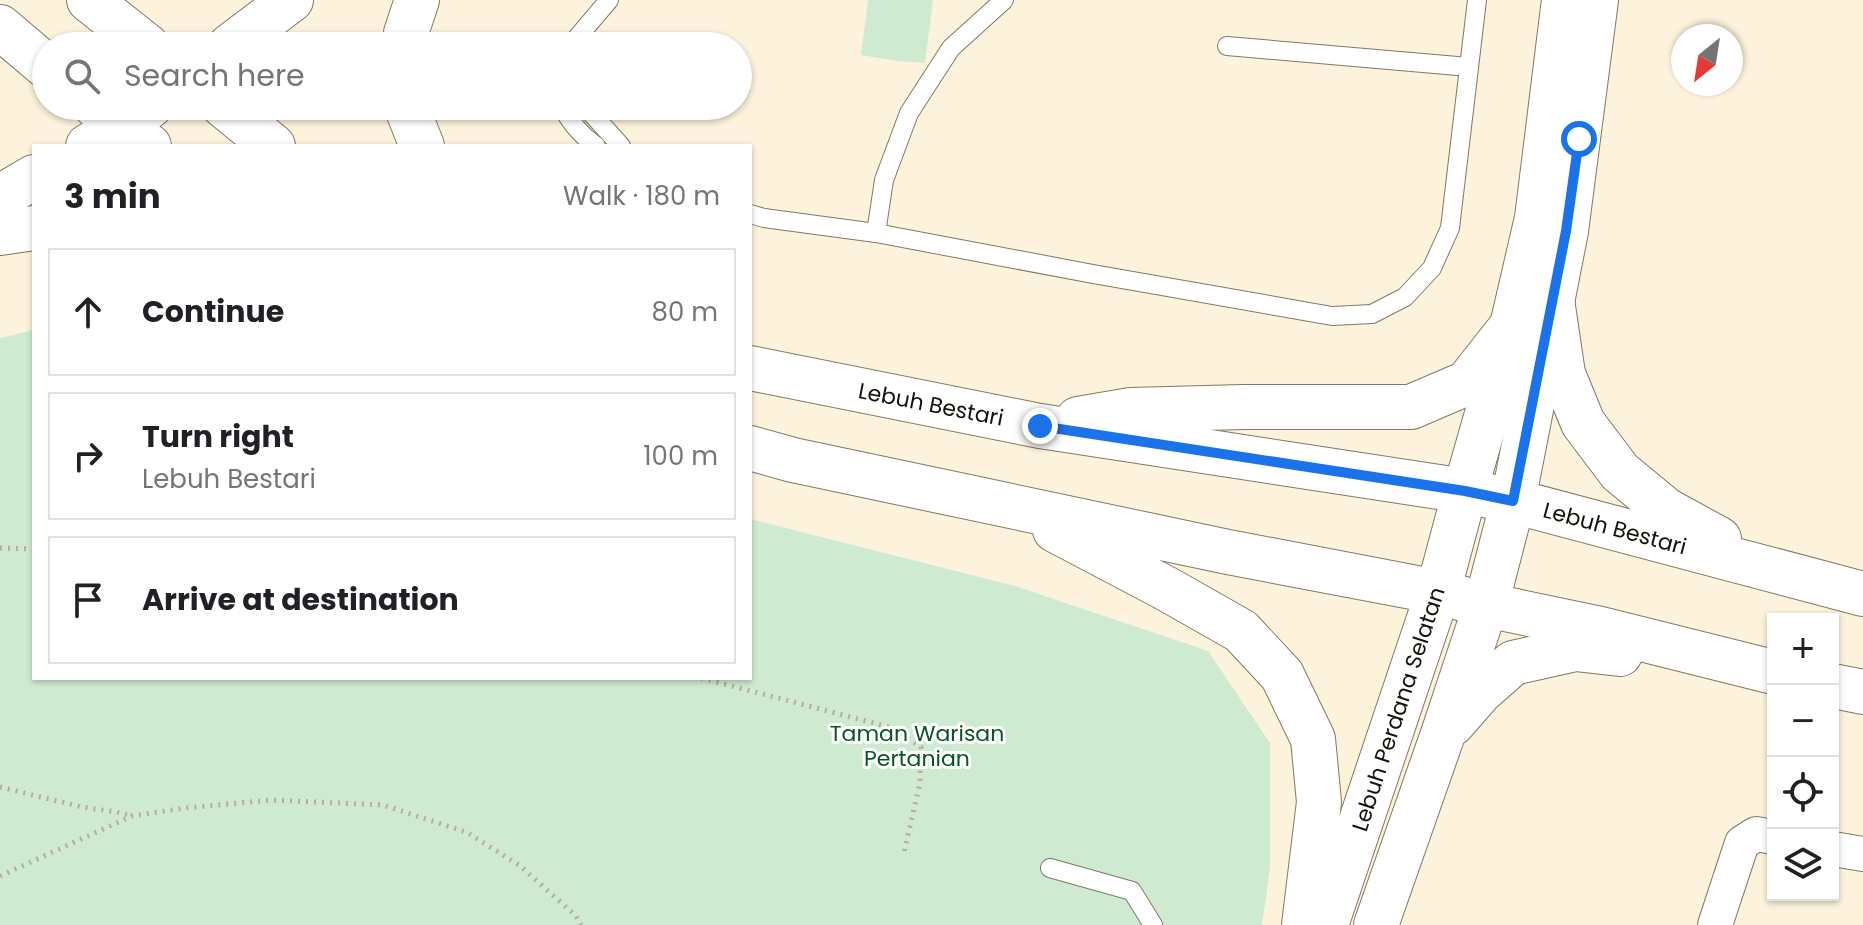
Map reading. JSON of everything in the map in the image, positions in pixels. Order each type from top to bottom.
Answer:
[{"type":"main road","points":[[249,32],[291,0]]},
{"type":"main road","points":[[406,32],[417,0]]},
{"type":"main road","name":"Lebuh Perdana Selatan","points":[[1326,925],[1438,592],[1512,326],[1537,218],[1564,0]]},
{"type":"main road","points":[[1376,925],[1486,605],[1513,501],[1566,231],[1596,0]]},
{"type":"main road","points":[[0,27],[32,54]]},
{"type":"main road","points":[[241,120],[271,144]]},
{"type":"main road","points":[[412,120],[421,144]]},
{"type":"main road","points":[[0,197],[32,178]]},
{"type":"main road","points":[[0,233],[32,228]]},
{"type":"main road","points":[[1552,300],[1563,374],[1583,423],[1620,472],[1666,510],[1777,572]]},
{"type":"main road","points":[[1040,426],[1131,410],[1411,407],[1467,383],[1512,326]]},
{"type":"main road","name":"Lebuh Bestari","points":[[752,368],[1040,426],[1465,491],[1863,594]]},
{"type":"main road","points":[[752,449],[793,460],[1228,552],[1438,592],[1601,629],[1767,672]]},
{"type":"main road","points":[[1007,505],[1241,631],[1282,675],[1313,739],[1319,802],[1304,925]]},
{"type":"main road","points":[[1443,734],[1480,692],[1513,663],[1575,649],[1767,673]]},
{"type":"main road","points":[[1839,687],[1863,692]]},
{"type":"street","points":[[1715,925],[1742,843],[1756,834],[1767,836]]},
{"type":"street","points":[[1839,850],[1863,854]]},
{"type":"lane","points":[[582,32],[609,0]]},
{"type":"lane","points":[[876,233],[884,180],[909,113],[951,48],[1004,0]]},
{"type":"lane","points":[[752,215],[876,233],[1332,316],[1372,314],[1405,297],[1432,268],[1450,228],[1477,0]]},
{"type":"lane","points":[[1227,46],[1469,67]]},
{"type":"lane","points":[[569,120],[593,144]]},
{"type":"lane","points":[[598,120],[619,144]]},
{"type":"lane","points":[[1050,868],[1132,891],[1153,925]]},
{"type":"path","points":[[0,548],[32,549]]},
{"type":"path","points":[[709,680],[893,728],[921,747],[920,783],[904,852]]},
{"type":"path","points":[[0,787],[132,816]]},
{"type":"path","points":[[0,876],[132,816],[271,800],[383,805],[466,832],[519,865],[576,916],[581,925]]},
{"type":"green space","points":[[868,0],[933,0],[925,63],[861,55]]},
{"type":"green space","name":"Taman Warisan Pertanian","points":[[32,330],[32,680],[752,680],[752,520],[1015,586],[1208,651],[1270,743],[1270,868],[1262,925],[0,925],[0,338]]},
{"type":"route","points":[[1040,426],[1513,501],[1566,231],[1579,139]]}]
